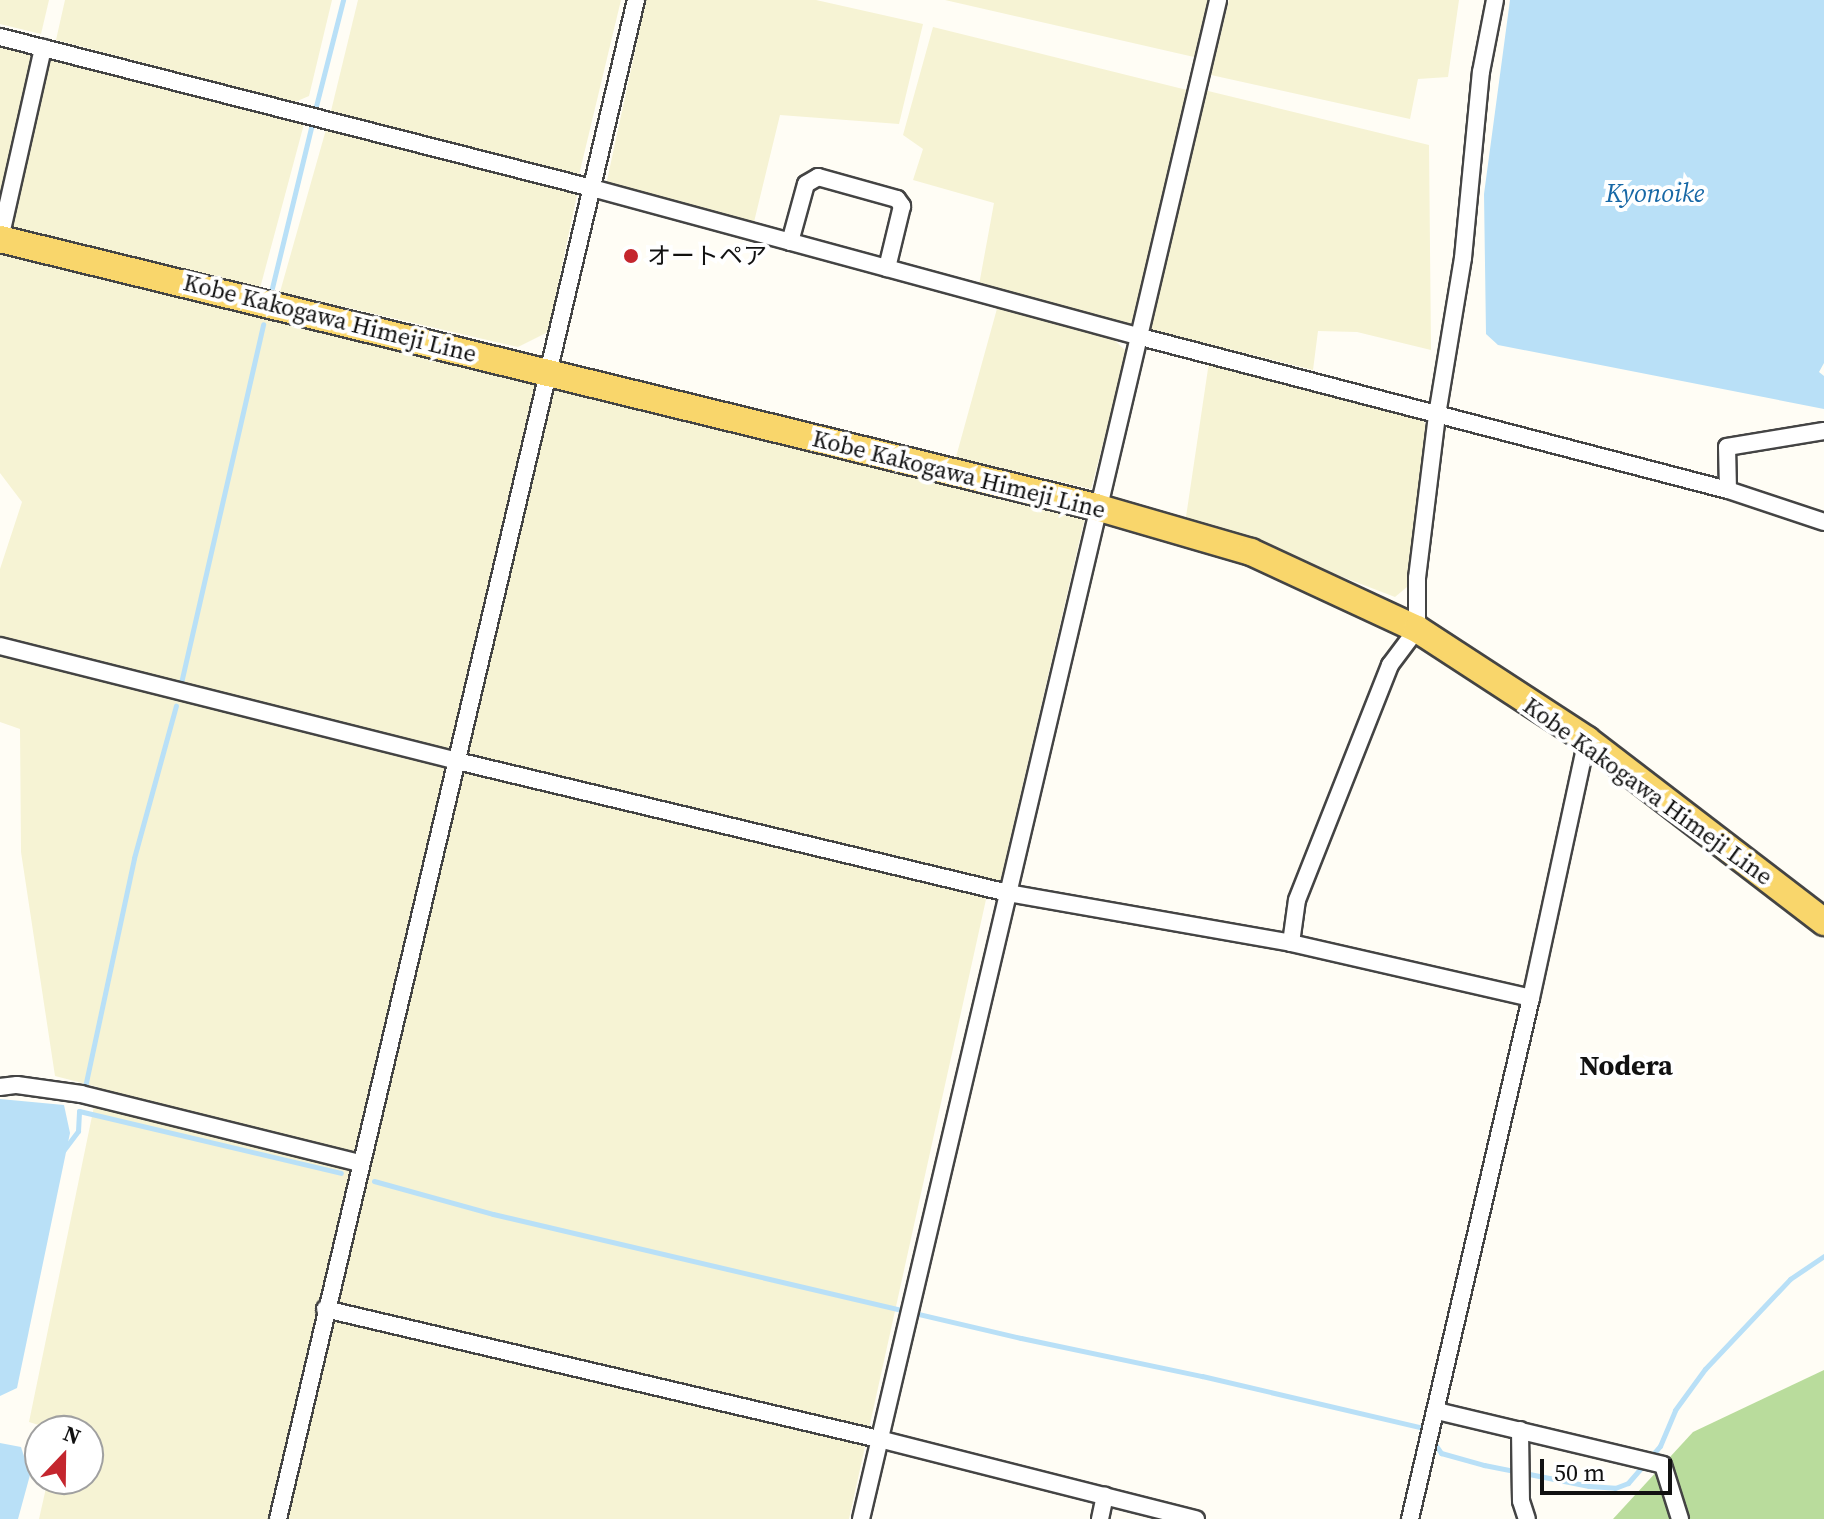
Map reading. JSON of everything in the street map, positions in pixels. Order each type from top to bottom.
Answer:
[{"type":"main road","name":"Kobe Kakogawa Himeji Line","points":[[0,239],[1096,507],[1251,552],[1417,629],[1587,740],[1824,922]]},
{"type":"street","points":[[278,1519],[325,1309],[636,0]]},
{"type":"street","points":[[861,1519],[1096,507],[1218,0]]},
{"type":"street","points":[[1291,943],[1297,900],[1390,665],[1417,629],[1417,578],[1437,415],[1463,258],[1481,72],[1495,0]]},
{"type":"street","points":[[0,37],[217,89],[1137,336],[1728,490],[1824,522]]},
{"type":"street","points":[[0,239],[43,48]]},
{"type":"street","points":[[790,242],[806,184],[818,177],[897,199],[902,206],[887,268]]},
{"type":"street","points":[[1728,490],[1727,447],[1824,431]]},
{"type":"street","points":[[0,646],[457,761],[1008,893],[1291,943],[1531,998]]},
{"type":"street","points":[[1410,1519],[1531,998],[1587,740]]},
{"type":"street","points":[[0,1087],[17,1085],[81,1094],[360,1163]]},
{"type":"street","points":[[325,1309],[879,1439],[1196,1519]]},
{"type":"street","points":[[1437,1411],[1663,1465],[1680,1519]]},
{"type":"street","points":[[1520,1430],[1521,1501],[1527,1519]]},
{"type":"street","points":[[1100,1519],[1105,1496]]},
{"type":"shaded area","points":[[0,0],[49,0],[41,34],[0,24]]},
{"type":"shaded area","points":[[65,0],[332,0],[309,96],[295,102],[56,40]]},
{"type":"shaded area","points":[[358,0],[621,0],[579,175],[331,111]]},
{"type":"shaded area","points":[[646,0],[816,0],[923,24],[899,124],[780,115],[754,222],[606,185]]},
{"type":"shaded area","points":[[945,0],[1208,0],[1194,57]]},
{"type":"shaded area","points":[[1229,0],[1459,0],[1448,77],[1418,79],[1410,119],[1211,75]]},
{"type":"shaded area","points":[[933,27],[1187,90],[1131,328],[979,285],[994,203],[913,180],[923,149],[903,135]]},
{"type":"shaded area","points":[[0,43],[35,52],[0,205]]},
{"type":"shaded area","points":[[51,56],[304,124],[258,295],[5,227]]},
{"type":"shaded area","points":[[1204,90],[1429,145],[1431,350],[1357,332],[1318,331],[1313,370],[1149,329]]},
{"type":"shaded area","points":[[327,126],[577,195],[548,332],[518,347],[280,292]]},
{"type":"shaded area","points":[[0,250],[1085,517],[999,887],[0,641],[0,569],[22,502],[0,473]]},
{"type":"shaded area","points":[[998,305],[1110,336],[1127,352],[1091,489],[956,457]]},
{"type":"shaded area","points":[[1209,362],[1423,420],[1428,431],[1407,587],[1395,597],[1186,517]]},
{"type":"shaded area","points":[[0,653],[987,895],[849,1519],[39,1519],[44,1495],[104,1495],[104,1415],[30,1415],[98,1087],[55,1076],[21,852],[20,729],[0,722]]},
{"type":"green space","points":[[1824,1370],[1824,1519],[1613,1519],[1693,1432]]},
{"type":"water","name":"Kyonoike","points":[[1510,0],[1824,0],[1824,363],[1819,372],[1824,376],[1824,409],[1498,345],[1486,334],[1484,194]]},
{"type":"water","points":[[0,1099],[64,1105],[70,1133],[17,1388],[0,1396]]},
{"type":"water","points":[[0,1443],[21,1447],[25,1495],[18,1519],[0,1519]]},
{"type":"waterway","points":[[315,110],[343,0]]},
{"type":"waterway","points":[[271,292],[312,124]]},
{"type":"waterway","points":[[181,683],[263,324]]},
{"type":"waterway","points":[[85,1087],[134,858],[176,706]]},
{"type":"waterway","points":[[63,1151],[78,1131],[79,1111],[341,1173]]},
{"type":"waterway","points":[[374,1181],[493,1214],[1021,1338],[1202,1376],[1423,1428],[1426,1432]]},
{"type":"waterway","points":[[1432,1440],[1441,1453],[1484,1465],[1589,1486],[1615,1488],[1628,1483],[1660,1446],[1675,1410],[1705,1369],[1790,1279],[1824,1256]]},
{"type":"place","name":"オートペア","points":[[631,256]]},
{"type":"district","name":"Nodera","points":[[1626,1065]]}]
